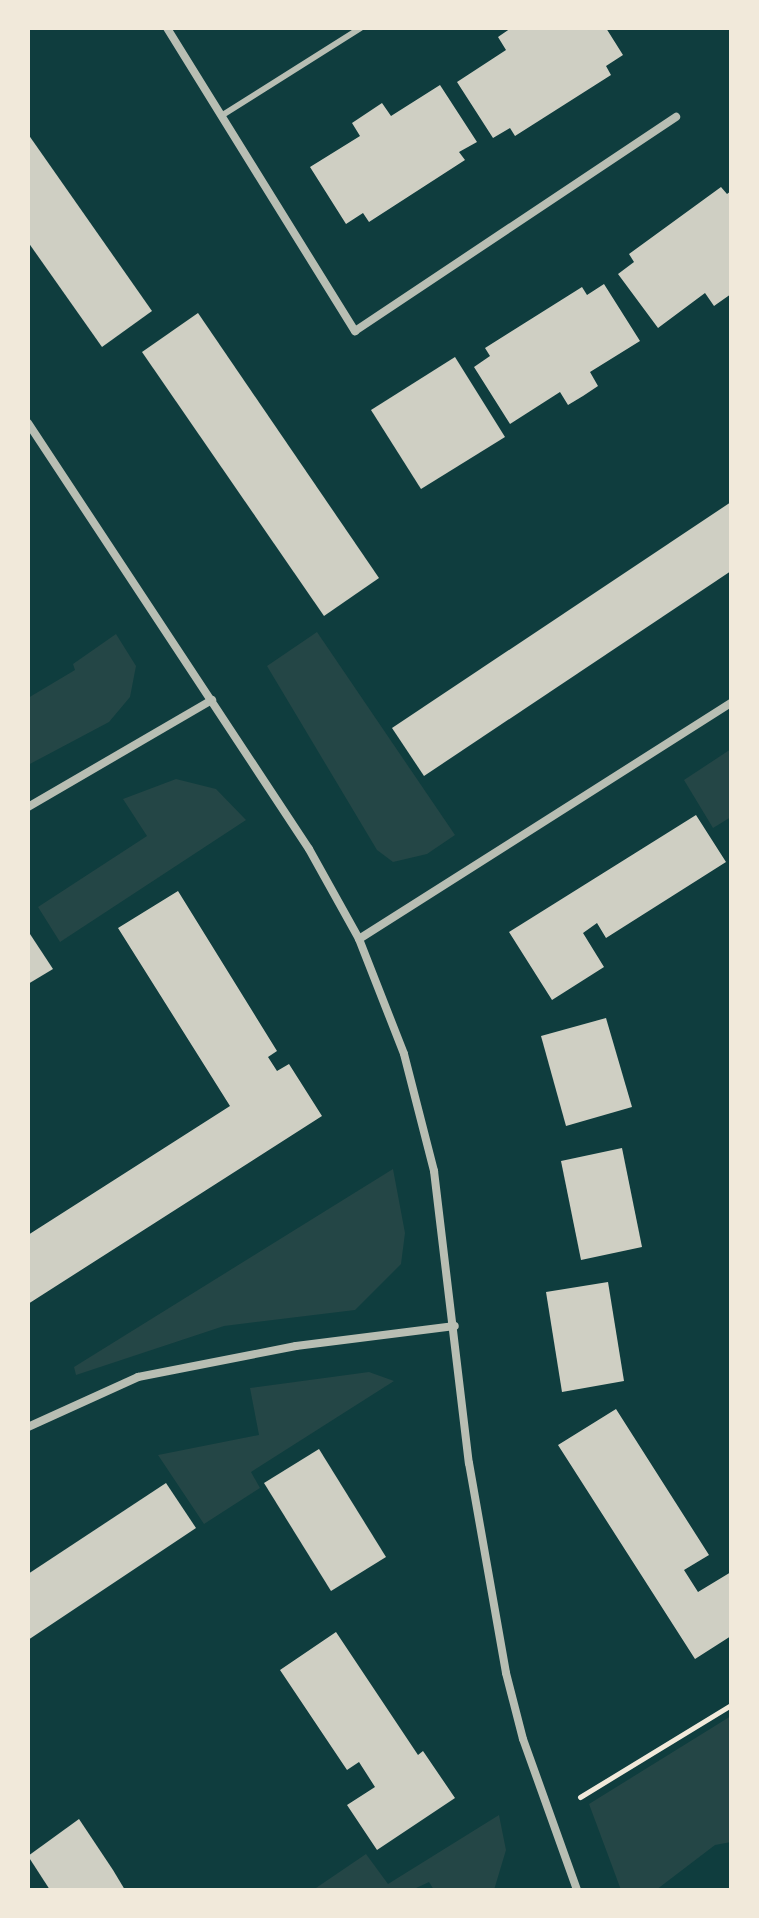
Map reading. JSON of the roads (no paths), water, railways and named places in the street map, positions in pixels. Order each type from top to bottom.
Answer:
[{"type":"street","points":[[167,28],[355,331],[676,117]]},
{"type":"street","points":[[28,423],[309,849],[359,939],[421,1111],[455,1326],[469,1463],[493,1608],[523,1739],[577,1890]]},
{"type":"street","points":[[28,807],[212,700]]},
{"type":"street","points":[[359,939],[731,703]]},
{"type":"street","points":[[28,1427],[138,1377],[296,1346],[455,1326]]},
{"type":"lane","points":[[221,116],[361,28]]}]
